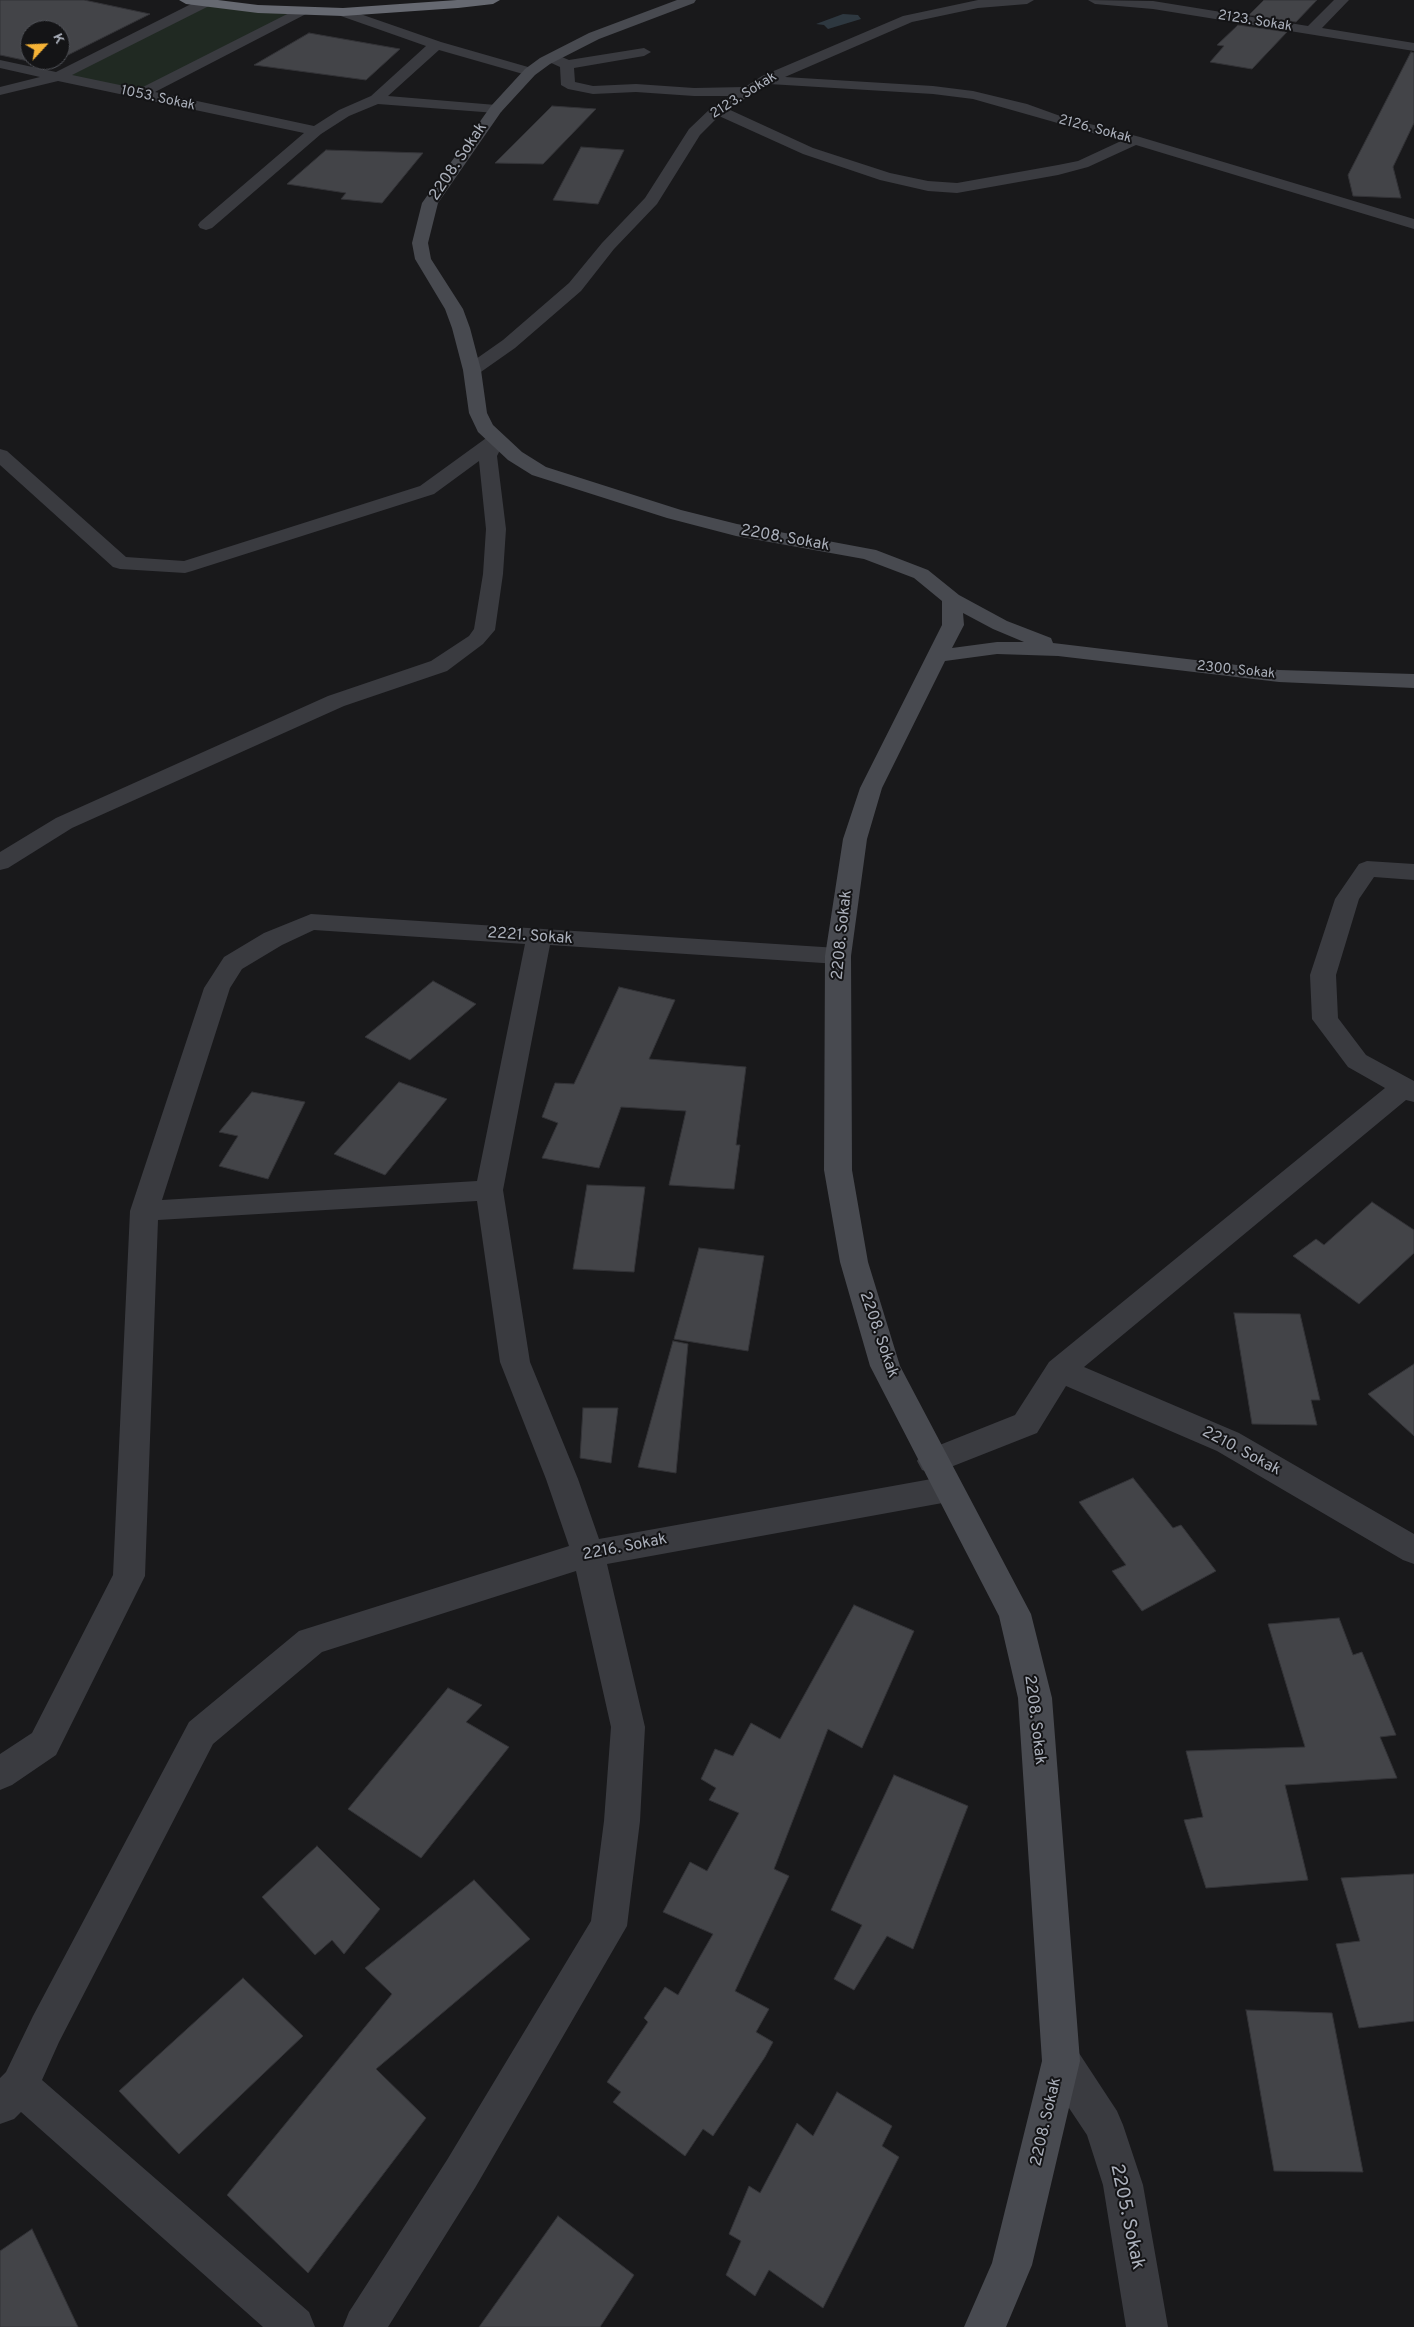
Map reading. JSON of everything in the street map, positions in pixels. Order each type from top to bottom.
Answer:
[{"type":"highway","points":[[186,0],[301,11],[343,12],[494,0]]},
{"type":"street","name":"2208. Sokak","points":[[689,0],[594,36],[560,61],[530,72],[496,109],[430,203],[420,243],[424,259],[457,318],[472,370],[478,412],[485,428],[514,456],[539,471],[656,508],[736,530],[869,554],[921,574],[952,599],[946,640],[871,788],[855,839],[838,956],[838,1170],[854,1262],[885,1366],[933,1461],[1015,1614],[1035,1698],[1062,2061],[1012,2265],[985,2327]]},
{"type":"street","name":"2123. Sokak","points":[[472,370],[508,344],[575,287],[608,246],[651,200],[694,132],[716,110],[767,79],[908,19],[978,4],[1026,0]]},
{"type":"street","name":"2123. Sokak","points":[[1095,0],[1153,5],[1414,47]]},
{"type":"street","points":[[1311,31],[1342,0]]},
{"type":"street","points":[[0,90],[56,77],[204,3]]},
{"type":"street","points":[[139,94],[301,11]]},
{"type":"street","points":[[343,12],[436,45],[530,72]]},
{"type":"street","points":[[206,225],[316,131],[344,113],[376,99],[436,45]]},
{"type":"street","points":[[644,52],[560,61],[568,85],[593,90],[636,88],[718,93],[748,91]]},
{"type":"street","name":"1053. Sokak","points":[[0,64],[316,131]]},
{"type":"street","name":"2126. Sokak","points":[[767,79],[933,90],[973,95],[1022,107],[1058,120],[1134,140],[1414,224]]},
{"type":"street","points":[[376,99],[496,109]]},
{"type":"street","points":[[716,110],[808,151],[886,177],[928,186],[957,188],[1058,170],[1083,164],[1134,140]]},
{"type":"street","points":[[0,455],[120,563],[185,567],[427,490],[496,440]]},
{"type":"street","points":[[0,863],[64,823],[336,701],[438,666],[476,640],[484,630],[493,574],[496,529],[488,456],[496,440]]},
{"type":"street","points":[[952,599],[1000,625],[1058,650]]},
{"type":"street","points":[[946,640],[1000,625]]},
{"type":"street","points":[[946,640],[997,648],[1058,650]]},
{"type":"street","name":"2300. Sokak","points":[[1058,650],[1280,676],[1414,681]]},
{"type":"street","points":[[933,1461],[1026,1424],[1060,1370],[1409,1090],[1357,1061],[1325,1019],[1323,975],[1346,899],[1367,869],[1414,872]]},
{"type":"street","name":"2221. Sokak","points":[[144,1211],[217,988],[233,963],[273,939],[311,922],[838,956]]},
{"type":"street","points":[[364,2327],[461,2174],[609,1926],[622,1821],[628,1727],[588,1554],[562,1479],[515,1362],[489,1190],[539,938]]},
{"type":"street","points":[[0,1774],[44,1744],[129,1576],[144,1211],[489,1190]]},
{"type":"street","name":"2210. Sokak","points":[[1060,1370],[1228,1442],[1414,1550]]},
{"type":"street","name":"2216. Sokak","points":[[10,2096],[201,1733],[310,1641],[588,1554],[948,1489]]},
{"type":"street","name":"2205. Sokak","points":[[1062,2061],[1103,2126],[1123,2185],[1147,2327]]},
{"type":"street","points":[[10,2096],[294,2327]]},
{"type":"shaded area","points":[[204,3],[301,11],[139,95],[56,77]]},
{"type":"shaded area","points":[[843,14],[858,15],[861,19],[828,29],[824,25],[816,24]]},
{"type":"building","points":[[0,0],[84,0],[150,14],[70,54],[70,20],[20,20],[20,59],[0,55]]},
{"type":"building","points":[[1264,0],[1317,0],[1296,22],[1249,15]]},
{"type":"building","points":[[1238,25],[1287,32],[1252,69],[1210,62],[1224,46],[1217,45]]},
{"type":"building","points":[[309,33],[400,49],[366,80],[254,65]]},
{"type":"building","points":[[1411,52],[1414,53],[1414,123],[1393,167],[1401,198],[1353,196],[1348,175]]},
{"type":"building","points":[[552,106],[596,109],[543,164],[495,163]]},
{"type":"building","points":[[581,147],[624,150],[598,204],[553,200]]},
{"type":"building","points":[[326,150],[423,153],[382,203],[341,199],[346,193],[287,184]]},
{"type":"building","points":[[433,981],[476,1004],[410,1060],[365,1037]]},
{"type":"building","points":[[619,987],[675,1000],[649,1059],[746,1067],[736,1145],[740,1145],[734,1189],[669,1185],[686,1111],[621,1107],[599,1168],[542,1158],[558,1123],[542,1117],[555,1083],[574,1084]]},
{"type":"building","points":[[399,1082],[447,1099],[385,1175],[334,1154]]},
{"type":"building","points":[[252,1092],[305,1102],[268,1179],[219,1166],[238,1136],[219,1132]]},
{"type":"building","points":[[587,1185],[645,1187],[634,1272],[573,1269]]},
{"type":"building","points":[[1372,1202],[1414,1230],[1414,1253],[1359,1304],[1293,1256],[1316,1239],[1324,1245]]},
{"type":"building","points":[[699,1248],[764,1256],[748,1351],[674,1339]]},
{"type":"building","points":[[1234,1313],[1300,1314],[1320,1400],[1311,1400],[1317,1425],[1252,1424]]},
{"type":"building","points":[[673,1341],[688,1344],[676,1473],[638,1467]]},
{"type":"building","points":[[1414,1364],[1414,1436],[1368,1394]]},
{"type":"building","points":[[583,1408],[618,1408],[611,1463],[580,1458]]},
{"type":"building","points":[[1133,1478],[1173,1528],[1181,1525],[1216,1571],[1142,1611],[1112,1571],[1126,1565],[1079,1502]]},
{"type":"building","points":[[854,1605],[914,1631],[862,1748],[828,1729],[774,1869],[789,1876],[735,1991],[769,2009],[756,2032],[773,2042],[713,2136],[703,2129],[685,2156],[613,2102],[621,2092],[607,2082],[648,2022],[644,2018],[665,1987],[678,1995],[713,1934],[663,1912],[690,1862],[707,1871],[739,1813],[709,1800],[716,1788],[701,1779],[715,1749],[733,1756],[751,1723],[780,1739]]},
{"type":"building","points":[[1339,1618],[1353,1655],[1362,1652],[1396,1735],[1380,1737],[1397,1778],[1285,1785],[1308,1880],[1206,1888],[1184,1820],[1203,1817],[1186,1751],[1305,1747],[1268,1624]]},
{"type":"building","points":[[448,1688],[482,1705],[466,1722],[509,1747],[421,1858],[348,1809]]},
{"type":"building","points":[[894,1775],[968,1806],[913,1949],[887,1936],[854,1990],[834,1979],[862,1925],[831,1910]]},
{"type":"building","points":[[317,1846],[380,1909],[344,1954],[332,1940],[315,1955],[262,1897]]},
{"type":"building","points":[[1414,1874],[1414,2021],[1359,2028],[1336,1944],[1360,1941],[1341,1878]]},
{"type":"building","points":[[474,1880],[530,1939],[376,2069],[426,2118],[308,2273],[227,2195],[392,1994],[365,1968]]},
{"type":"building","points":[[243,1978],[303,2036],[179,2154],[119,2091]]},
{"type":"building","points":[[1246,2010],[1332,2013],[1363,2172],[1274,2171]]},
{"type":"building","points":[[837,2092],[892,2126],[882,2146],[899,2157],[823,2308],[769,2270],[755,2296],[726,2275],[741,2241],[729,2234],[749,2186],[760,2193],[797,2123],[813,2136]]},
{"type":"building","points":[[558,2216],[634,2275],[600,2327],[479,2327]]},
{"type":"building","points":[[32,2229],[78,2327],[0,2327],[0,2251]]}]
